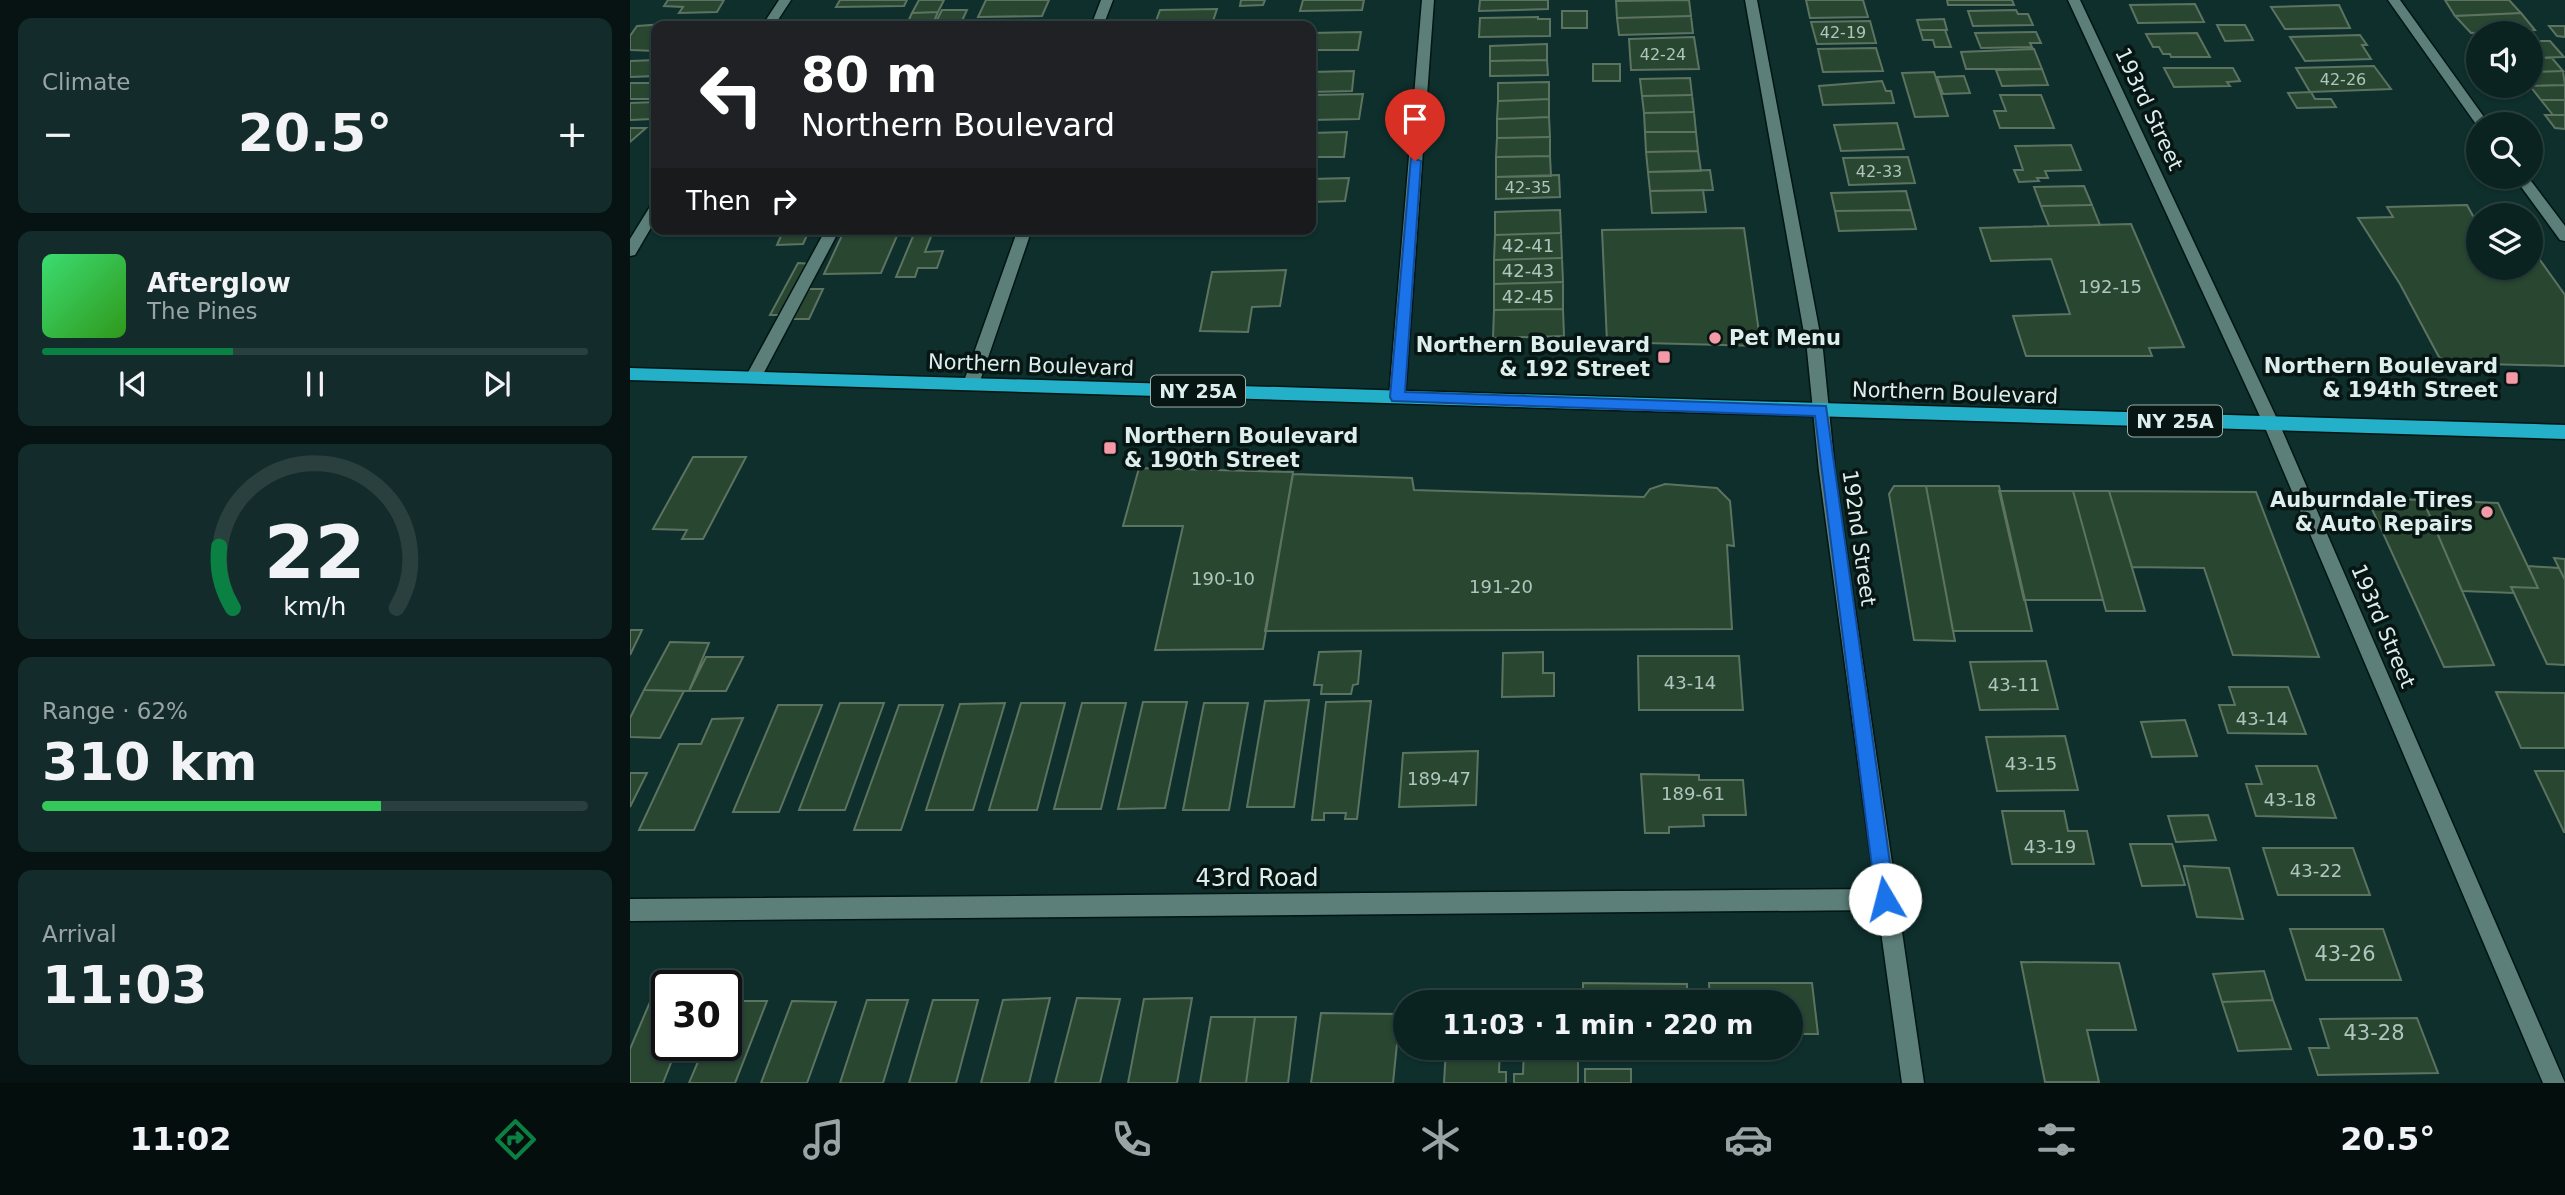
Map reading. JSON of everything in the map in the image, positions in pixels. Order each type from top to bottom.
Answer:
[{"type":"main road","name":"Northern Boulevard","points":[[630,374],[2565,432]]},
{"type":"street","points":[[771,21],[785,0]]},
{"type":"street","points":[[1099,21],[1107,0]]},
{"type":"street","points":[[1397,397],[1428,0]]},
{"type":"street","name":"192nd Street","points":[[1751,0],[1808,307],[1885,899],[1913,1083]]},
{"type":"street","name":"193rd Street","points":[[2074,0],[2271,424],[2555,1083]]},
{"type":"street","points":[[2394,0],[2474,112]]},
{"type":"street","points":[[2530,189],[2565,236]]},
{"type":"street","points":[[630,251],[651,216]]},
{"type":"street","points":[[753,378],[830,235]]},
{"type":"street","points":[[971,384],[1024,235]]},
{"type":"street","name":"43rd Road","points":[[630,910],[1885,899]]},
{"type":"building","points":[[668,0],[724,0],[717,12],[679,13],[683,7],[664,6]]},
{"type":"building","points":[[840,0],[907,0],[904,6],[836,7]]},
{"type":"building","points":[[919,0],[944,0],[938,12],[912,13]]},
{"type":"building","points":[[986,0],[1049,0],[1042,16],[978,17]]},
{"type":"building","points":[[1241,0],[1265,0],[1263,5],[1240,6]]},
{"type":"building","points":[[1303,0],[1364,0],[1362,10],[1300,11]]},
{"type":"building","points":[[1480,0],[1548,0],[1548,9],[1479,11]]},
{"type":"building","points":[[1689,0],[1691,16],[1617,18],[1616,1]]},
{"type":"building","points":[[1806,0],[1863,0],[1868,17],[1810,18]]},
{"type":"building","points":[[1947,0],[2012,0],[2014,5],[1948,5]]},
{"type":"building","points":[[2445,0],[2509,0],[2521,13],[2455,16]]},
{"type":"building","points":[[2195,4],[2204,22],[2138,23],[2130,5]]},
{"type":"building","points":[[2339,5],[2350,28],[2285,29],[2271,7]]},
{"type":"building","points":[[1217,9],[1213,21],[1156,21],[1160,10]]},
{"type":"building","points":[[942,10],[967,10],[962,21],[936,21]]},
{"type":"building","points":[[2016,10],[2018,14],[2028,14],[2033,25],[1973,26],[1968,11]]},
{"type":"building","points":[[1562,11],[1587,11],[1587,28],[1562,28]]},
{"type":"building","points":[[938,12],[934,21],[908,21],[912,13]]},
{"type":"building","points":[[2521,13],[2528,21],[2466,21],[2466,28],[2455,16]]},
{"type":"building","points":[[1691,16],[1693,33],[1619,35],[1617,18]]},
{"type":"building","points":[[1480,18],[1550,19],[1550,36],[1479,37]]},
{"type":"building","points":[[1944,19],[1947,30],[1920,30],[1917,20]]},
{"type":"building","points":[[829,20],[882,20],[881,21]]},
{"type":"building","points":[[1870,21],[1876,43],[1817,44],[1811,22]]},
{"type":"building","points":[[651,25],[651,51],[630,50],[630,36],[637,26]]},
{"type":"building","points":[[2217,25],[2245,25],[2253,40],[2225,41]]},
{"type":"building","points":[[2549,26],[2565,26],[2565,37],[2557,36]]},
{"type":"building","points":[[1920,30],[1945,30],[1951,47],[1935,47],[1933,40],[1923,40]]},
{"type":"building","points":[[1361,32],[1358,50],[1316,50],[1316,33]]},
{"type":"building","points":[[2036,32],[2041,43],[2030,43],[2032,47],[1981,48],[1975,33]]},
{"type":"building","points":[[2197,33],[2210,57],[2171,57],[2170,54],[2163,54],[2159,47],[2153,47],[2146,34]]},
{"type":"building","points":[[2360,35],[2367,45],[2362,45],[2371,59],[2305,61],[2290,37]]},
{"type":"building","points":[[1694,37],[1699,69],[1631,70],[1629,39]]},
{"type":"building","points":[[2543,41],[2550,41],[2564,57],[2543,58]]},
{"type":"building","points":[[1547,44],[1547,60],[1490,61],[1490,46]]},
{"type":"building","points":[[1876,48],[1883,71],[1823,72],[1818,49]]},
{"type":"building","points":[[2034,49],[2042,69],[1966,69],[1961,52]]},
{"type":"building","points":[[2543,58],[2552,58],[2563,71],[2543,72]]},
{"type":"building","points":[[651,60],[651,76],[630,77],[630,61]]},
{"type":"building","points":[[1547,60],[1548,75],[1490,76],[1490,61]]},
{"type":"building","points":[[1593,64],[1620,64],[1620,81],[1593,81]]},
{"type":"building","points":[[2374,66],[2391,89],[2310,92],[2296,68]]},
{"type":"building","points":[[2164,68],[2233,68],[2240,81],[2227,82],[2230,86],[2174,87]]},
{"type":"building","points":[[2042,69],[2048,85],[2002,86],[1996,70]]},
{"type":"building","points":[[1354,71],[1352,91],[1316,92],[1316,72]]},
{"type":"building","points":[[2563,71],[2565,85],[2543,86],[2543,72]]},
{"type":"building","points":[[1934,72],[1948,116],[1915,117],[1902,73]]},
{"type":"building","points":[[1964,76],[1970,93],[1943,94],[1937,77]]},
{"type":"building","points":[[1690,78],[1692,95],[1642,96],[1640,79]]},
{"type":"building","points":[[1882,81],[1886,91],[1891,91],[1894,103],[1823,105],[1819,86]]},
{"type":"building","points":[[1549,82],[1549,99],[1498,101],[1498,83]]},
{"type":"building","points":[[630,83],[651,83],[651,99],[630,99]]},
{"type":"building","points":[[2565,85],[2565,100],[2541,100],[2543,86]]},
{"type":"building","points":[[2311,92],[2315,99],[2331,99],[2336,107],[2297,108],[2288,93]]},
{"type":"building","points":[[1363,94],[1359,119],[1316,120],[1316,95]]},
{"type":"building","points":[[1692,95],[1694,112],[1644,113],[1642,96]]},
{"type":"building","points":[[2000,95],[2041,95],[2054,128],[2000,128],[1994,111],[2006,111]]},
{"type":"building","points":[[1549,99],[1549,117],[1497,119],[1498,101]]},
{"type":"building","points":[[2541,100],[2565,100],[2565,115],[2553,115]]},
{"type":"building","points":[[651,102],[651,119],[630,120],[630,103]]},
{"type":"building","points":[[1694,112],[1696,132],[1645,132],[1644,113]]},
{"type":"building","points":[[2545,115],[2565,115],[2565,129],[2555,128]]},
{"type":"building","points":[[1549,117],[1550,137],[1497,138],[1497,119]]},
{"type":"building","points":[[1897,123],[1904,149],[1841,151],[1834,125]]},
{"type":"building","points":[[630,128],[646,128],[630,142]]},
{"type":"building","points":[[1347,132],[1344,157],[1316,157],[1316,133]]},
{"type":"building","points":[[1645,132],[1696,132],[1698,151],[1646,152]]},
{"type":"building","points":[[1550,137],[1550,156],[1496,157],[1497,138]]},
{"type":"building","points":[[2071,145],[2081,170],[2045,171],[2048,178],[2019,182],[2014,170],[2023,170],[2015,146]]},
{"type":"building","points":[[1698,151],[1701,171],[1648,172],[1646,152]]},
{"type":"building","points":[[1550,156],[1551,176],[1496,177],[1496,157]]},
{"type":"building","points":[[1908,157],[1915,183],[1849,185],[1843,158]]},
{"type":"building","points":[[1710,170],[1713,190],[1650,191],[1648,172]]},
{"type":"building","points":[[1559,175],[1560,197],[1496,199],[1496,177]]},
{"type":"building","points":[[1349,178],[1345,201],[1316,202],[1316,179]]},
{"type":"building","points":[[2084,186],[2092,205],[2041,206],[2034,187]]},
{"type":"building","points":[[1703,190],[1706,212],[1652,213],[1650,191]]},
{"type":"building","points":[[1906,191],[1911,210],[1835,211],[1831,193]]},
{"type":"building","points":[[2092,205],[2100,225],[2049,226],[2041,206]]},
{"type":"building","points":[[2466,205],[2466,280],[2543,280],[2543,264],[2565,295],[2565,366],[2446,363],[2439,357],[2400,284],[2358,218],[2393,217],[2387,207]]},
{"type":"building","points":[[1560,210],[1561,233],[1495,235],[1495,212]]},
{"type":"building","points":[[1911,210],[1916,229],[1839,231],[1835,211]]},
{"type":"building","points":[[2131,224],[2184,347],[2149,348],[2152,356],[2026,356],[2013,316],[2070,314],[2051,259],[1991,261],[1980,228]]},
{"type":"building","points":[[1744,228],[1761,346],[1607,342],[1602,230]]},
{"type":"building","points":[[1561,233],[1562,258],[1494,260],[1495,235]]},
{"type":"building","points":[[781,235],[807,235],[803,244],[777,245]]},
{"type":"building","points":[[842,235],[897,235],[881,273],[824,274]]},
{"type":"building","points":[[914,235],[932,235],[925,252],[943,251],[937,268],[918,268],[915,277],[896,277]]},
{"type":"building","points":[[1562,258],[1563,282],[1494,284],[1494,260]]},
{"type":"building","points":[[798,263],[812,264],[784,315],[770,315]]},
{"type":"building","points":[[1286,270],[1280,306],[1252,307],[1248,332],[1200,331],[1212,272]]},
{"type":"building","points":[[1563,282],[1563,309],[1494,310],[1494,284]]},
{"type":"building","points":[[806,289],[823,289],[809,319],[792,319]]},
{"type":"building","points":[[1563,309],[1564,336],[1493,338],[1494,310]]},
{"type":"building","points":[[693,457],[746,457],[703,539],[682,539],[687,530],[653,529]]},
{"type":"building","points":[[1139,468],[1293,472],[1263,649],[1155,650],[1183,526],[1123,526]]},
{"type":"building","points":[[1293,474],[1412,478],[1414,490],[1644,497],[1650,489],[1665,484],[1717,488],[1730,501],[1734,546],[1727,545],[1732,629],[1265,631]]},
{"type":"building","points":[[1894,486],[1926,486],[1955,641],[1914,640],[1889,494]]},
{"type":"building","points":[[1926,486],[1999,486],[2032,631],[1953,631]]},
{"type":"building","points":[[1999,491],[2073,491],[2103,600],[2024,600]]},
{"type":"building","points":[[2073,491],[2109,491],[2145,611],[2106,611]]},
{"type":"building","points":[[2109,491],[2256,492],[2319,657],[2233,655],[2204,568],[2132,567]]},
{"type":"building","points":[[2367,498],[2423,500],[2494,665],[2444,667]]},
{"type":"building","points":[[2423,500],[2498,503],[2538,588],[2511,587],[2514,593],[2462,591]]},
{"type":"building","points":[[2554,558],[2565,559],[2565,580]]},
{"type":"building","points":[[2528,566],[2559,568],[2565,580],[2565,665],[2547,664],[2511,587],[2538,588]]},
{"type":"building","points":[[630,630],[642,630],[630,655]]},
{"type":"building","points":[[670,642],[709,643],[689,691],[644,690]]},
{"type":"building","points":[[1361,651],[1358,684],[1353,685],[1351,694],[1321,694],[1322,685],[1314,685],[1319,652]]},
{"type":"building","points":[[1543,652],[1543,673],[1554,673],[1554,696],[1502,697],[1503,653]]},
{"type":"building","points":[[1638,656],[1739,656],[1743,710],[1639,710]]},
{"type":"building","points":[[706,657],[743,657],[726,691],[689,691]]},
{"type":"building","points":[[2046,661],[2058,709],[1980,710],[1970,662]]},
{"type":"building","points":[[2229,687],[2288,687],[2306,734],[2228,733],[2219,705],[2235,705]]},
{"type":"building","points":[[644,690],[684,691],[660,738],[630,737],[630,718]]},
{"type":"building","points":[[2496,692],[2565,693],[2565,748],[2521,748]]},
{"type":"building","points":[[1309,700],[1294,807],[1247,807],[1265,701]]},
{"type":"building","points":[[1371,701],[1357,819],[1345,819],[1346,813],[1324,813],[1324,820],[1312,820],[1326,702]]},
{"type":"building","points":[[1143,702],[1187,702],[1165,808],[1118,809]]},
{"type":"building","points":[[840,703],[884,703],[845,810],[799,810]]},
{"type":"building","points":[[1005,703],[973,810],[926,810],[960,704]]},
{"type":"building","points":[[1021,703],[1065,703],[1037,810],[989,810]]},
{"type":"building","points":[[1082,703],[1126,703],[1101,809],[1054,809]]},
{"type":"building","points":[[1204,703],[1248,703],[1229,810],[1183,810]]},
{"type":"building","points":[[778,705],[822,705],[779,812],[733,812]]},
{"type":"building","points":[[899,705],[943,705],[901,830],[854,830]]},
{"type":"building","points":[[743,718],[694,830],[639,830],[679,744],[701,744],[712,719]]},
{"type":"building","points":[[2185,720],[2197,756],[2152,757],[2141,722]]},
{"type":"building","points":[[2065,736],[2078,790],[1997,791],[1986,737]]},
{"type":"building","points":[[1478,751],[1476,805],[1399,807],[1403,753]]},
{"type":"building","points":[[2256,766],[2317,766],[2336,818],[2256,816],[2246,784],[2262,784]]},
{"type":"building","points":[[2535,771],[2565,771],[2565,832],[2564,832]]},
{"type":"building","points":[[630,773],[647,773],[630,807]]},
{"type":"building","points":[[1641,774],[1699,775],[1699,780],[1743,780],[1746,815],[1703,815],[1704,826],[1669,827],[1669,833],[1645,833]]},
{"type":"building","points":[[2002,811],[2064,811],[2068,831],[2087,831],[2094,864],[2012,864]]},
{"type":"building","points":[[2208,815],[2216,840],[2176,842],[2168,816]]},
{"type":"building","points":[[2130,844],[2172,844],[2185,885],[2142,886]]},
{"type":"building","points":[[2263,848],[2353,848],[2370,895],[2278,895]]},
{"type":"building","points":[[2184,866],[2229,868],[2243,919],[2197,917]]},
{"type":"building","points":[[2290,929],[2383,929],[2401,980],[2306,980]]},
{"type":"building","points":[[2021,962],[2119,963],[2136,1030],[2087,1030],[2099,1082],[2045,1082]]},
{"type":"building","points":[[2264,971],[2273,1000],[2222,1002],[2213,974]]},
{"type":"building","points":[[1583,983],[1687,984],[1687,990],[1583,990]]},
{"type":"building","points":[[1709,983],[1812,983],[1818,1034],[1803,1034],[1803,990],[1709,990]]},
{"type":"building","points":[[1050,998],[1029,1083],[981,1083],[1003,1000]]},
{"type":"building","points":[[1077,998],[1120,999],[1100,1083],[1055,1083]]},
{"type":"building","points":[[1192,998],[1177,1083],[1128,1083],[1144,999]]},
{"type":"building","points":[[867,1000],[908,1000],[883,1083],[840,1083]]},
{"type":"building","points":[[933,1000],[978,1000],[956,1083],[909,1083]]},
{"type":"building","points":[[2273,1000],[2291,1049],[2238,1051],[2222,1002]]},
{"type":"building","points":[[742,1001],[767,1001],[735,1083],[689,1083],[698,1061],[742,1061]]},
{"type":"building","points":[[792,1001],[836,1002],[807,1083],[761,1083]]},
{"type":"building","points":[[651,1002],[651,1061],[672,1061],[663,1083],[630,1083],[630,1049]]},
{"type":"building","points":[[1321,1013],[1393,1014],[1393,1060],[1395,1060],[1393,1083],[1311,1083]]},
{"type":"building","points":[[1211,1017],[1255,1017],[1246,1083],[1200,1083]]},
{"type":"building","points":[[1255,1017],[1296,1017],[1288,1083],[1246,1083]]},
{"type":"building","points":[[2417,1018],[2438,1073],[2318,1075],[2309,1048],[2329,1048],[2320,1019]]},
{"type":"building","points":[[1445,1060],[1500,1060],[1499,1072],[1506,1072],[1506,1083],[1444,1083]]},
{"type":"building","points":[[1524,1060],[1578,1060],[1578,1083],[1514,1083],[1514,1074],[1523,1074]]},
{"type":"building","points":[[1585,1069],[1631,1069],[1631,1083],[1585,1083]]},
{"type":"place","name":"Pet Menu","points":[[1715,338]]},
{"type":"place","name":"Northern Boulevard & 192 Street","points":[[1664,357]]},
{"type":"place","name":"Northern Boulevard & 194th Street","points":[[2512,378]]},
{"type":"place","name":"Northern Boulevard & 190th Street","points":[[1110,448]]},
{"type":"place","name":"Auburndale Tires & Auto Repairs","points":[[2487,512]]},
{"type":"route","points":[[1415,161],[1397,397],[1821,410],[1885,899]]}]
